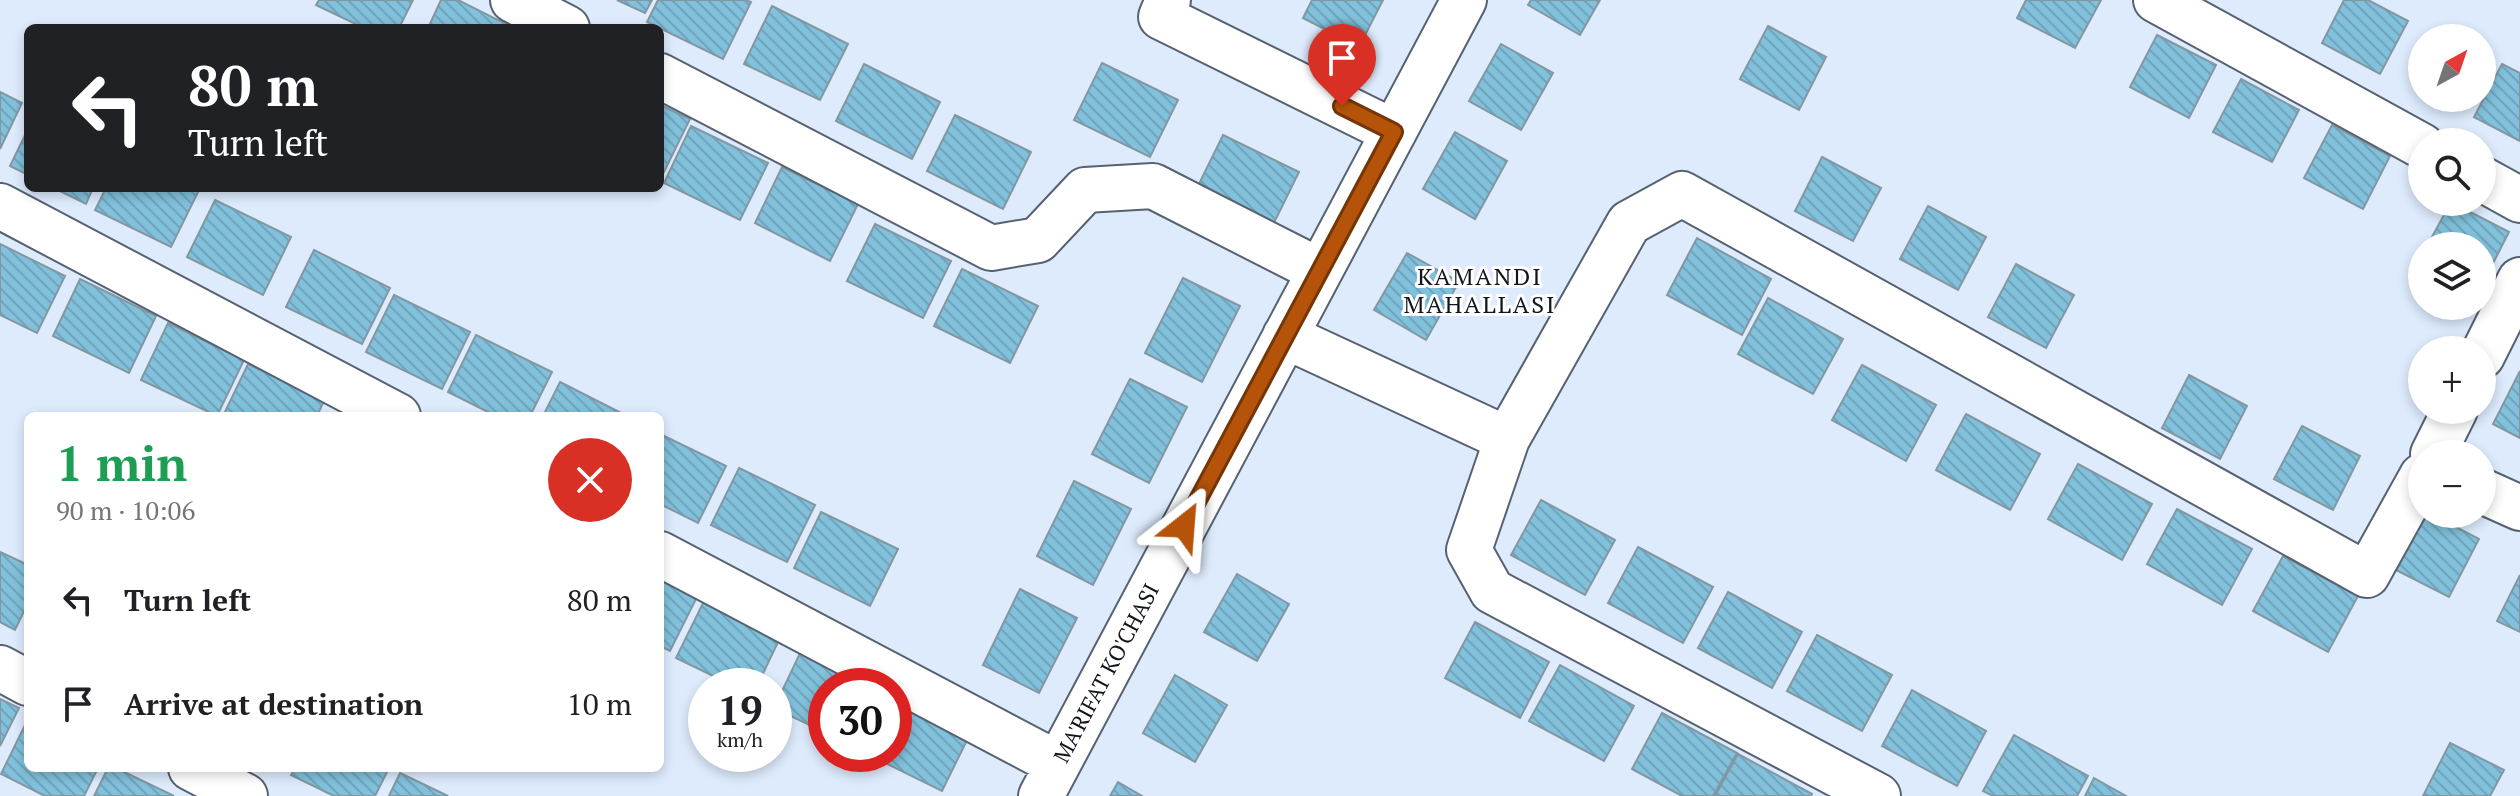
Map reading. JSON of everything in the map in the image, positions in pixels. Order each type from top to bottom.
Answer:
[{"type":"street","points":[[513,0],[559,24]]},
{"type":"street","points":[[1168,0],[1161,17],[1394,132]]},
{"type":"street","name":"MA'RIFAT KO'CHASI","points":[[1049,780],[1464,0]]},
{"type":"street","points":[[2156,0],[2408,138]]},
{"type":"street","points":[[664,78],[991,248],[1038,240],[1085,190],[1153,186],[1318,270]]},
{"type":"street","points":[[2496,187],[2520,200]]},
{"type":"street","points":[[1878,796],[1492,591],[1469,550],[1507,439],[1629,223],[1682,194],[2367,575],[2408,501]]},
{"type":"street","points":[[0,206],[390,412]]},
{"type":"street","points":[[2492,336],[2520,280]]},
{"type":"street","points":[[1285,336],[1507,439]]},
{"type":"street","points":[[2496,497],[2520,508]]},
{"type":"street","points":[[664,556],[1049,780]]},
{"type":"street","points":[[0,668],[24,681]]},
{"type":"street","points":[[199,772],[245,796]]},
{"type":"building","points":[[319,0],[413,0],[401,24],[356,24],[316,5]]},
{"type":"building","points":[[441,0],[458,0],[506,24],[430,24]]},
{"type":"building","points":[[617,0],[652,0],[645,13]]},
{"type":"building","points":[[658,0],[751,2],[723,59],[664,30],[664,24],[647,22]]},
{"type":"building","points":[[1312,0],[1383,0],[1359,47],[1303,18]]},
{"type":"building","points":[[1531,0],[1600,0],[1580,35],[1528,5]]},
{"type":"building","points":[[2026,0],[2101,0],[2075,48],[2017,18]]},
{"type":"building","points":[[2344,0],[2368,0],[2408,21],[2380,74],[2322,43]]},
{"type":"building","points":[[772,6],[848,44],[820,100],[744,64]]},
{"type":"building","points":[[1768,26],[1826,57],[1799,110],[1740,79]]},
{"type":"building","points":[[2157,35],[2216,65],[2189,118],[2130,87]]},
{"type":"building","points":[[1501,44],[1553,73],[1521,130],[1469,101]]},
{"type":"building","points":[[1102,63],[1178,100],[1150,157],[1074,120]]},
{"type":"building","points":[[864,64],[940,102],[912,159],[836,121]]},
{"type":"building","points":[[2502,64],[2520,73],[2520,141],[2474,117],[2477,112],[2496,112],[2496,75]]},
{"type":"building","points":[[2241,79],[2299,110],[2272,162],[2213,132]]},
{"type":"building","points":[[0,92],[22,103],[0,149]]},
{"type":"building","points":[[664,107],[690,119],[664,172]]},
{"type":"building","points":[[955,115],[1031,152],[1003,209],[927,171]]},
{"type":"building","points":[[2332,125],[2390,156],[2363,209],[2304,178]]},
{"type":"building","points":[[691,126],[768,163],[740,220],[664,183]]},
{"type":"building","points":[[1455,132],[1507,161],[1475,219],[1423,189]]},
{"type":"building","points":[[1223,135],[1299,172],[1271,229],[1195,192]]},
{"type":"building","points":[[24,137],[24,173],[10,166]]},
{"type":"building","points":[[1822,157],[1881,188],[1853,241],[1795,211]]},
{"type":"building","points":[[782,167],[858,204],[830,261],[755,223]]},
{"type":"building","points":[[62,192],[91,192],[86,204]]},
{"type":"building","points":[[104,192],[198,192],[171,247],[95,210]]},
{"type":"building","points":[[215,200],[291,237],[263,295],[187,257]]},
{"type":"building","points":[[1928,206],[1986,237],[1958,290],[1900,259]]},
{"type":"building","points":[[2443,216],[2478,216],[2509,232],[2496,258],[2496,232],[2435,232]]},
{"type":"building","points":[[875,224],[951,261],[923,318],[847,281]]},
{"type":"building","points":[[1697,238],[1771,279],[1742,335],[1667,295]]},
{"type":"building","points":[[0,244],[65,276],[37,333],[0,315]]},
{"type":"building","points":[[314,250],[390,288],[362,344],[286,307]]},
{"type":"building","points":[[1407,253],[1459,282],[1426,340],[1374,310]]},
{"type":"building","points":[[2016,264],[2074,295],[2046,348],[1988,317]]},
{"type":"building","points":[[962,269],[1038,306],[1010,363],[934,326]]},
{"type":"building","points":[[1183,278],[1240,306],[1202,382],[1145,353]]},
{"type":"building","points":[[80,279],[156,316],[129,373],[53,336]]},
{"type":"building","points":[[394,295],[470,332],[442,389],[366,352]]},
{"type":"building","points":[[1768,298],[1843,339],[1813,394],[1738,354]]},
{"type":"building","points":[[168,323],[244,360],[219,412],[209,412],[141,380]]},
{"type":"building","points":[[476,335],[552,372],[532,412],[488,412],[448,392]]},
{"type":"building","points":[[248,364],[324,401],[319,412],[225,412]]},
{"type":"building","points":[[1862,365],[1936,405],[1906,461],[1832,420]]},
{"type":"building","points":[[2520,371],[2520,438],[2493,424],[2496,424],[2496,418]]},
{"type":"building","points":[[2189,375],[2247,406],[2220,459],[2162,428]]},
{"type":"building","points":[[1130,379],[1187,407],[1149,483],[1092,454]]},
{"type":"building","points":[[560,382],[619,412],[545,412]]},
{"type":"building","points":[[1966,414],[2040,454],[2010,510],[1936,470]]},
{"type":"building","points":[[2302,426],[2360,456],[2333,510],[2274,479]]},
{"type":"building","points":[[664,436],[726,466],[698,523],[664,506]]},
{"type":"building","points":[[2078,464],[2152,504],[2122,560],[2048,519]]},
{"type":"building","points":[[739,468],[815,505],[787,562],[711,525]]},
{"type":"building","points":[[1074,481],[1131,509],[1093,585],[1037,556]]},
{"type":"building","points":[[1541,500],[1615,540],[1585,595],[1511,555]]},
{"type":"building","points":[[2177,509],[2252,549],[2222,605],[2147,564]]},
{"type":"building","points":[[821,512],[898,549],[870,606],[794,568]]},
{"type":"building","points":[[2417,528],[2458,528],[2479,539],[2449,597],[2396,570]]},
{"type":"building","points":[[1638,547],[1713,587],[1683,643],[1608,603]]},
{"type":"building","points":[[0,552],[24,563],[24,611],[15,630],[0,622]]},
{"type":"building","points":[[2283,556],[2358,596],[2328,652],[2253,611]]},
{"type":"building","points":[[1237,574],[1289,604],[1257,661],[1204,632]]},
{"type":"building","points":[[2520,575],[2520,632],[2497,621]]},
{"type":"building","points":[[664,578],[698,595],[670,651],[664,648]]},
{"type":"building","points":[[1020,589],[1077,618],[1039,693],[983,665]]},
{"type":"building","points":[[1728,592],[1802,632],[1772,688],[1698,648]]},
{"type":"building","points":[[704,601],[780,638],[766,668],[697,668],[676,658]]},
{"type":"building","points":[[1475,622],[1549,662],[1520,718],[1445,678]]},
{"type":"building","points":[[1817,635],[1892,675],[1862,731],[1787,691]]},
{"type":"building","points":[[801,651],[836,668],[808,668],[808,724],[792,717],[792,670]]},
{"type":"building","points":[[1560,665],[1634,706],[1604,761],[1529,721]]},
{"type":"building","points":[[1175,675],[1227,705],[1195,762],[1143,733]]},
{"type":"building","points":[[1912,690],[1986,731],[1957,786],[1882,746]]},
{"type":"building","points":[[0,699],[19,708],[0,746]]},
{"type":"building","points":[[912,706],[970,734],[942,791],[903,772],[912,772]]},
{"type":"building","points":[[1662,713],[1737,753],[1713,796],[1682,796],[1632,769]]},
{"type":"building","points":[[24,727],[24,772],[96,772],[84,796],[45,796],[1,774]]},
{"type":"building","points":[[2014,735],[2088,776],[2077,796],[1993,796],[1983,791]]},
{"type":"building","points":[[2450,743],[2504,770],[2490,796],[2423,796]]},
{"type":"building","points":[[1738,754],[1812,794],[1811,796],[1715,796]]},
{"type":"building","points":[[106,772],[124,772],[174,796],[94,796]]},
{"type":"building","points":[[293,772],[387,772],[375,796],[334,796],[291,775]]},
{"type":"building","points":[[400,773],[448,796],[389,796]]},
{"type":"building","points":[[2094,778],[2126,796],[2085,796]]},
{"type":"building","points":[[1118,782],[1142,796],[1110,796]]},
{"type":"district","name":"KAMANDI MAHALLASI","points":[[1480,291]]},
{"type":"route","points":[[1184,526],[1394,132],[1342,106]]}]
